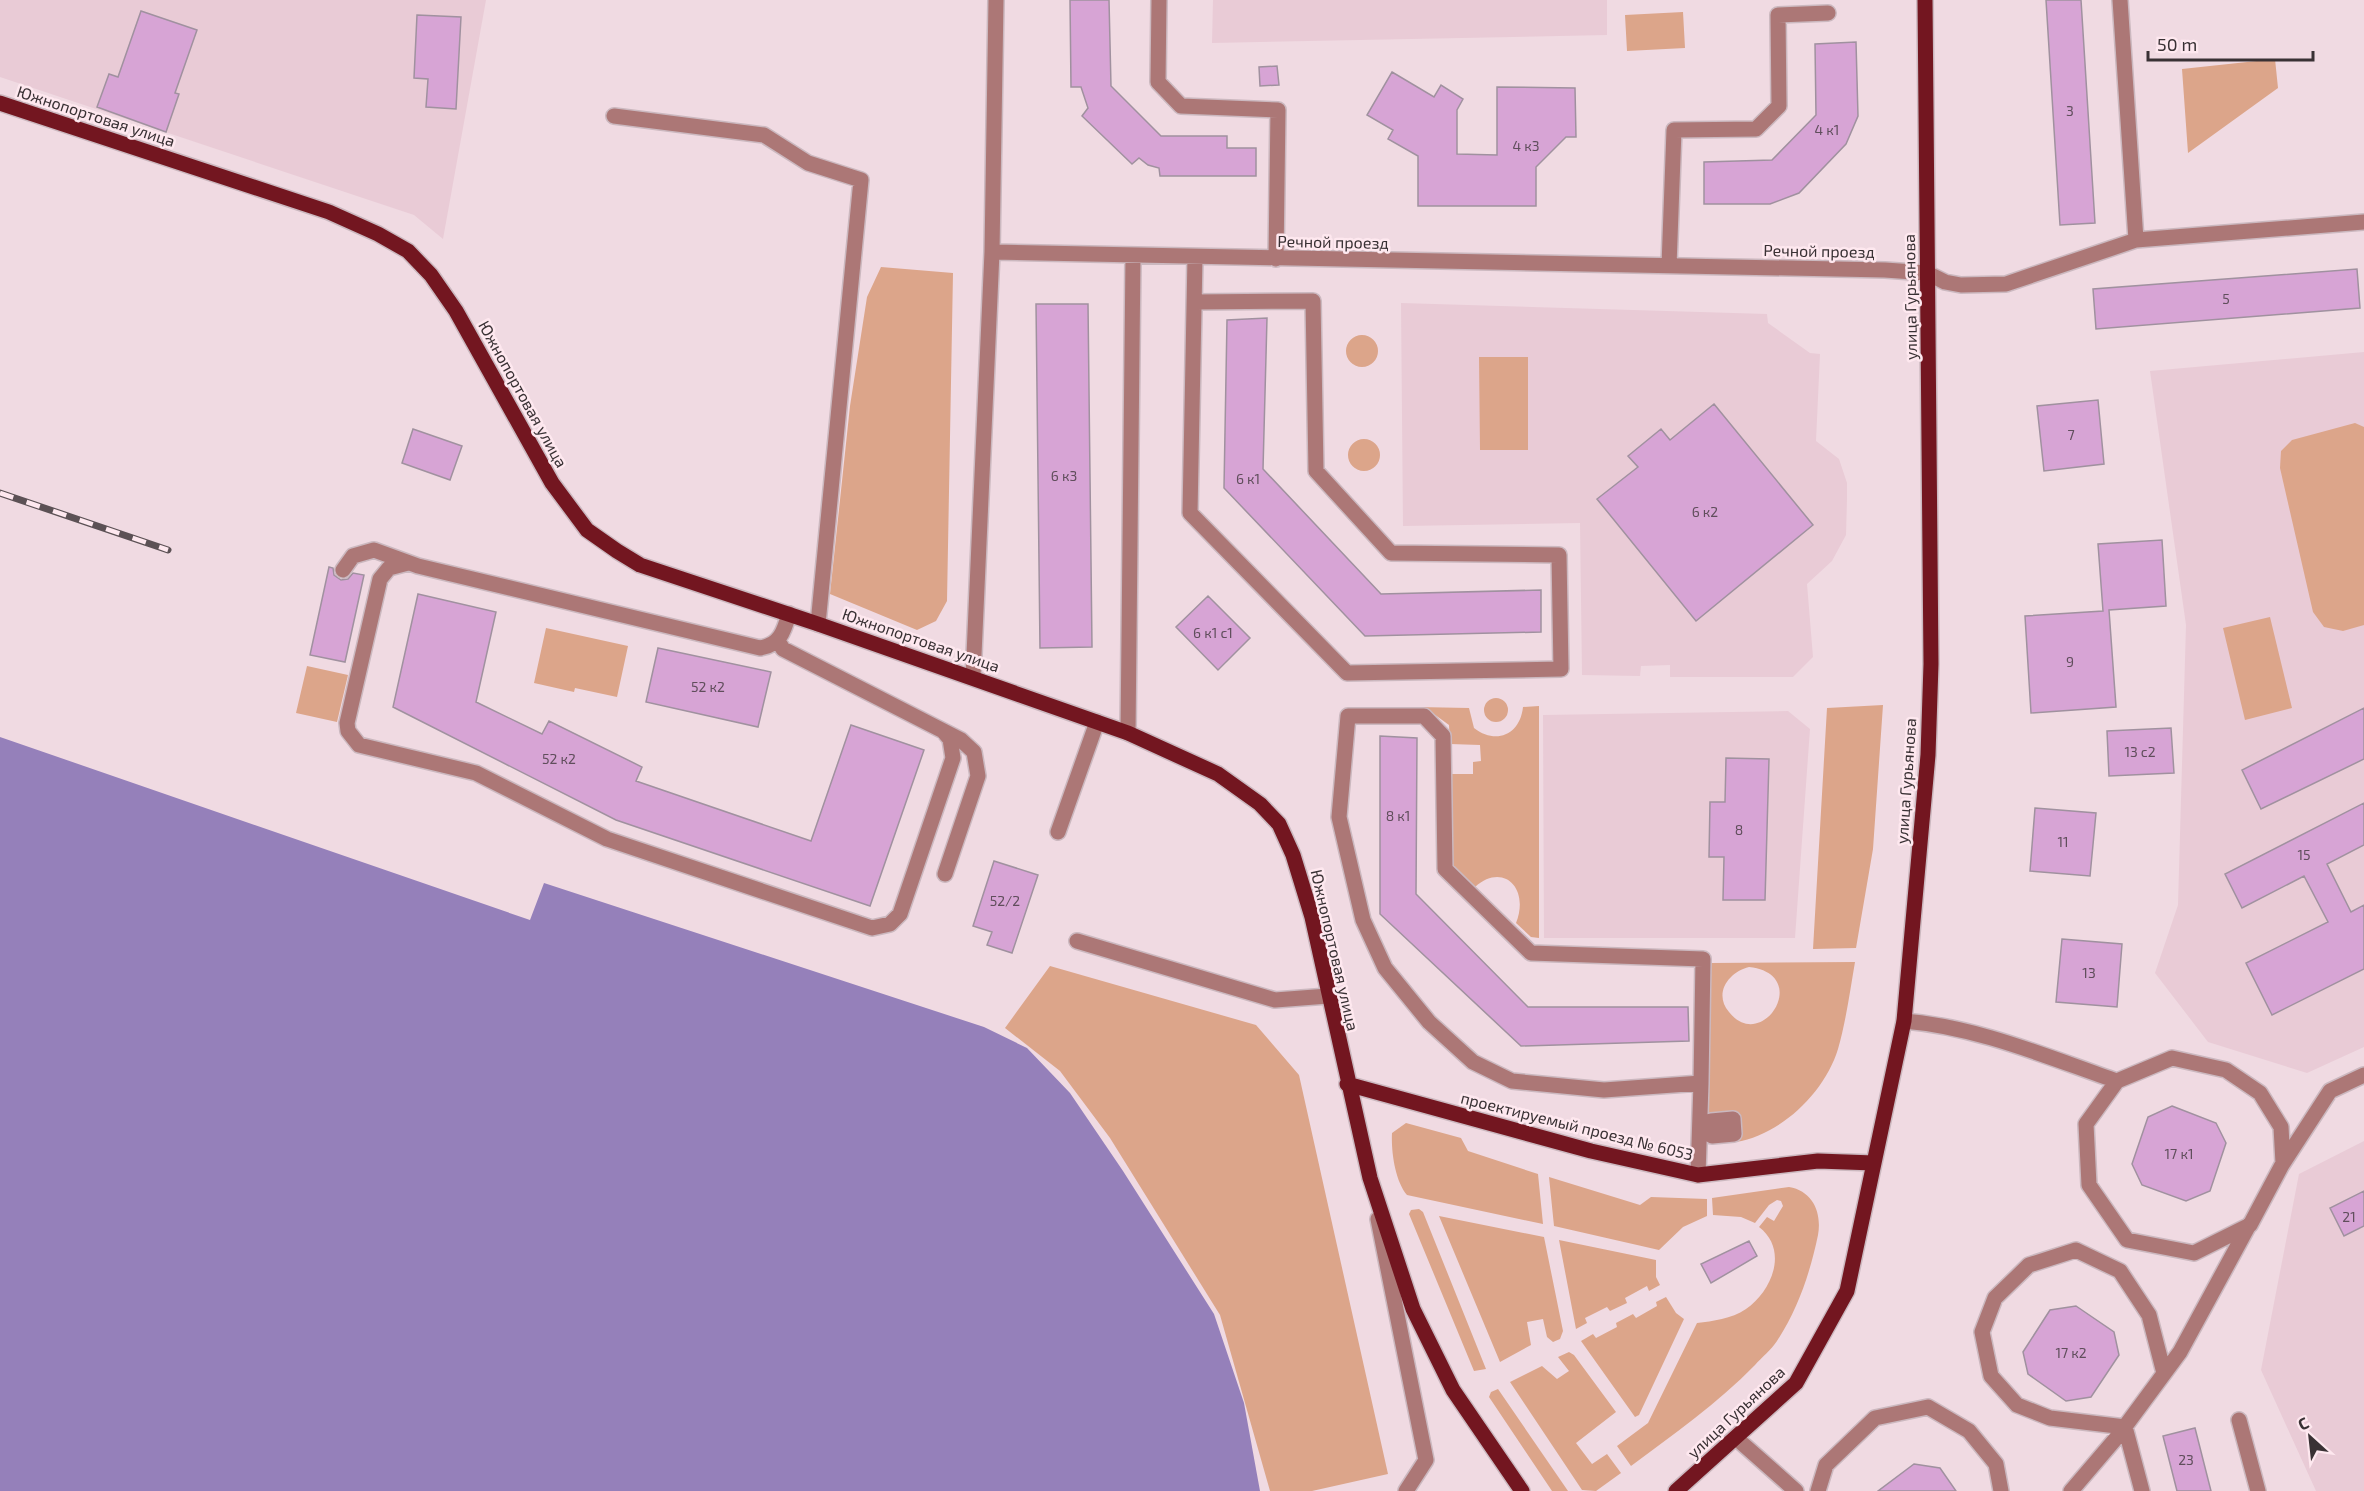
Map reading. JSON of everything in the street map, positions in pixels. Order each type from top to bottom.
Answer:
[{"type":"main road","name":"улица Гурьянова","points":[[1676,1491],[1796,1383],[1847,1291],[1904,1021],[1928,755],[1931,664],[1930,312],[1927,273],[1925,0]]},
{"type":"main road","name":"Южнопортовая улица","points":[[0,103],[329,212],[378,234],[408,251],[431,275],[456,310],[552,483],[587,530],[640,565],[973,677],[1128,733],[1218,774],[1260,804],[1279,824],[1293,855],[1312,917],[1347,1084],[1370,1178],[1413,1309],[1453,1390],[1522,1491]]},
{"type":"main road","name":"проектируемый проезд № 6053","points":[[1347,1084],[1591,1151],[1698,1175],[1818,1161],[1874,1163]]},
{"type":"street","points":[[973,677],[992,252],[996,0]]},
{"type":"street","points":[[1159,0],[1158,82],[1180,106],[1278,110],[1276,259]]},
{"type":"street","points":[[2121,0],[2136,240]]},
{"type":"street","points":[[1669,266],[1674,130],[1756,129],[1779,106],[1778,15],[1828,13]]},
{"type":"street","points":[[614,116],[764,135],[808,163],[861,180],[819,624]]},
{"type":"street","name":"Речной проезд","points":[[992,252],[1927,273],[1945,282],[2006,284],[2136,240],[2364,222]]},
{"type":"street","points":[[1128,733],[1133,256]]},
{"type":"street","points":[[1194,302],[1314,301],[1316,471],[1391,553],[1559,555],[1561,669],[1347,674],[1190,513],[1194,302],[1195,257]]},
{"type":"street","points":[[343,570],[353,555],[366,550],[374,550],[408,562],[760,648],[770,647],[778,641],[789,614]]},
{"type":"street","points":[[408,562],[389,568],[380,579],[347,723],[348,731],[359,745],[476,773],[607,839],[872,928],[890,924],[900,914],[953,758],[950,739],[944,732]]},
{"type":"street","points":[[778,641],[783,650],[968,744],[974,752],[979,769],[945,874]]},
{"type":"street","points":[[1698,1175],[1701,1083],[1703,959],[1531,953],[1445,869],[1443,736],[1424,716],[1348,716],[1339,817],[1363,920],[1385,968],[1429,1022],[1473,1062],[1512,1081],[1604,1090],[1701,1083]]},
{"type":"street","points":[[1058,832],[1096,722]]},
{"type":"street","points":[[1077,941],[1275,1000],[1328,996]]},
{"type":"street","points":[[1904,1021],[1929,1023],[1983,1035],[2117,1081]]},
{"type":"street","points":[[2250,1225],[2194,1253],[2127,1240],[2089,1185],[2086,1124],[2117,1081],[2172,1058],[2226,1070],[2260,1093],[2281,1127],[2281,1166]]},
{"type":"street","points":[[2071,1491],[2125,1427],[2180,1352],[2281,1166],[2330,1091],[2364,1075]]},
{"type":"street","points":[[1370,1178],[1426,1460],[1406,1491]]},
{"type":"street","points":[[2125,1427],[2050,1418],[2017,1405],[1991,1376],[1988,1365],[1982,1332],[1995,1298],[2029,1265],[2076,1250],[2120,1271],[2149,1316],[2164,1374]]},
{"type":"street","points":[[1818,1491],[1826,1465],[1875,1418],[1928,1407],[1969,1431],[1996,1464],[2001,1491]]},
{"type":"street","points":[[2239,1420],[2258,1491]]},
{"type":"street","points":[[2125,1427],[2142,1491]]},
{"type":"street","points":[[1736,1438],[1796,1491]]},
{"type":"shaded area","points":[[0,0],[486,0],[443,239],[414,215],[0,77]]},
{"type":"shaded area","points":[[1213,0],[1607,0],[1607,35],[1212,43]]},
{"type":"shaded area","points":[[1683,12],[1685,48],[1627,51],[1625,15]]},
{"type":"shaded area","points":[[2275,59],[2278,88],[2188,153],[2182,69]]},
{"type":"shaded area","points":[[881,267],[953,273],[947,601],[936,621],[917,630],[830,594],[850,406],[867,297]]},
{"type":"shaded area","points":[[1401,303],[1767,314],[1768,323],[1810,353],[1820,354],[1816,441],[1839,459],[1847,483],[1847,499],[1846,535],[1832,561],[1807,584],[1813,657],[1793,677],[1670,677],[1670,665],[1641,666],[1640,676],[1582,675],[1580,523],[1403,526]]},
{"type":"shaded area","points":[[1362,335],[1373,340],[1378,351],[1373,362],[1362,367],[1351,362],[1346,351],[1351,340]]},
{"type":"shaded area","points":[[2364,352],[2364,1047],[2307,1073],[2208,1042],[2155,973],[2178,905],[2186,625],[2150,371]]},
{"type":"shaded area","points":[[1479,357],[1528,357],[1528,450],[1480,450]]},
{"type":"shaded area","points":[[2355,423],[2364,427],[2364,625],[2343,631],[2324,627],[2313,612],[2280,468],[2281,451],[2292,440]]},
{"type":"shaded area","points":[[1364,439],[1375,444],[1380,455],[1375,466],[1364,471],[1353,466],[1348,455],[1353,444]]},
{"type":"shaded area","points":[[2270,617],[2292,708],[2245,720],[2223,628]]},
{"type":"shaded area","points":[[546,628],[628,646],[617,697],[575,688],[574,692],[534,683]]},
{"type":"shaded area","points":[[307,666],[348,675],[337,722],[296,713]]},
{"type":"shaded area","points":[[1496,698],[1505,701],[1508,710],[1505,719],[1496,722],[1487,719],[1484,710],[1487,701]]},
{"type":"shaded area","points":[[1883,705],[1873,849],[1856,948],[1813,949],[1827,708]]},
{"type":"shaded area","points":[[1539,706],[1539,938],[1531,937],[1516,923],[1519,899],[1517,890],[1511,882],[1495,877],[1475,887],[1453,865],[1451,774],[1473,774],[1473,762],[1481,761],[1480,745],[1450,744],[1449,725],[1427,709],[1417,707],[1469,708],[1474,728],[1491,736],[1498,736],[1512,730],[1521,717],[1523,707]]},
{"type":"shaded area","points":[[1788,711],[1810,729],[1795,938],[1544,938],[1543,715]]},
{"type":"shaded area","points":[[0,737],[530,920],[544,883],[984,1027],[1027,1048],[1070,1093],[1123,1171],[1214,1314],[1244,1403],[1260,1491],[0,1491]]},
{"type":"shaded area","points":[[1855,962],[1838,1049],[1823,1081],[1799,1109],[1785,1121],[1753,1138],[1736,1142],[1708,1142],[1710,963]],"holes":[[[1749,967],[1768,973],[1778,983],[1779,995],[1775,1008],[1767,1018],[1755,1024],[1742,1022],[1724,1005],[1723,991],[1726,984],[1735,973]]]},
{"type":"shaded area","points":[[1050,966],[1256,1025],[1299,1075],[1388,1474],[1312,1491],[1270,1491],[1220,1315],[1110,1138],[1060,1071],[1005,1028]]},
{"type":"shaded area","points":[[1406,1123],[1461,1138],[1468,1151],[1538,1174],[1543,1224],[1407,1195],[1399,1182],[1393,1157],[1392,1140],[1392,1133]]},
{"type":"shaded area","points":[[2364,1141],[2364,1491],[2316,1491],[2261,1370],[2299,1174]]},
{"type":"shaded area","points":[[1549,1177],[1640,1205],[1651,1197],[1707,1199],[1707,1216],[1683,1227],[1659,1250],[1554,1226]]},
{"type":"shaded area","points":[[1789,1187],[1797,1189],[1810,1198],[1817,1211],[1819,1227],[1807,1277],[1784,1329],[1777,1341],[1741,1379],[1695,1418],[1631,1466],[1617,1446],[1648,1423],[1697,1323],[1728,1317],[1746,1309],[1763,1292],[1774,1270],[1773,1247],[1768,1236],[1759,1227],[1767,1217],[1774,1221],[1783,1206],[1781,1201],[1777,1200],[1769,1205],[1755,1223],[1741,1217],[1713,1215],[1712,1198]]},
{"type":"shaded area","points":[[1419,1209],[1423,1212],[1486,1369],[1474,1371],[1409,1214],[1411,1210]]},
{"type":"shaded area","points":[[1439,1216],[1544,1237],[1563,1331],[1560,1339],[1553,1342],[1547,1337],[1543,1319],[1527,1322],[1531,1345],[1500,1362]]},
{"type":"shaded area","points":[[1559,1240],[1656,1260],[1656,1277],[1660,1285],[1649,1291],[1647,1286],[1625,1298],[1627,1303],[1610,1311],[1607,1307],[1585,1318],[1587,1323],[1576,1329]]},
{"type":"shaded area","points":[[1666,1297],[1676,1313],[1684,1319],[1639,1415],[1635,1417],[1581,1341],[1593,1334],[1596,1338],[1617,1327],[1616,1323],[1633,1314],[1636,1318],[1657,1306],[1656,1302]]},
{"type":"shaded area","points":[[1569,1352],[1574,1355],[1616,1412],[1576,1443],[1592,1464],[1607,1454],[1621,1473],[1596,1491],[1582,1490],[1510,1382],[1542,1366],[1557,1379],[1569,1371],[1558,1357]]},
{"type":"shaded area","points":[[1498,1389],[1568,1491],[1552,1491],[1489,1397],[1491,1392]]},
{"type":"building","points":[[1070,0],[1109,0],[1111,86],[1161,136],[1227,136],[1227,148],[1256,148],[1256,176],[1160,176],[1159,168],[1148,165],[1139,158],[1132,164],[1082,116],[1088,108],[1081,87],[1071,87]]},
{"type":"building","points":[[2046,0],[2081,0],[2095,223],[2060,225]]},
{"type":"building","points":[[141,11],[197,30],[175,93],[179,94],[166,132],[97,107],[109,74],[118,77]]},
{"type":"building","points":[[417,15],[461,17],[456,109],[426,107],[428,79],[414,78]]},
{"type":"building","points":[[1856,42],[1858,116],[1846,144],[1799,193],[1770,204],[1704,204],[1704,162],[1772,160],[1816,115],[1815,44]]},
{"type":"building","points":[[1277,66],[1279,85],[1260,86],[1259,67]]},
{"type":"building","points":[[1392,72],[1434,97],[1441,85],[1463,99],[1457,110],[1457,154],[1497,155],[1497,87],[1575,88],[1576,137],[1566,137],[1536,167],[1536,206],[1418,206],[1418,156],[1388,139],[1393,130],[1367,115]]},
{"type":"building","points":[[2357,269],[2360,308],[2096,329],[2093,289]]},
{"type":"building","points":[[1036,304],[1088,304],[1092,647],[1040,648]]},
{"type":"building","points":[[1267,318],[1263,469],[1381,594],[1541,590],[1541,632],[1365,636],[1224,488],[1227,320]]},
{"type":"building","points":[[2098,400],[2104,464],[2044,471],[2037,406]]},
{"type":"building","points":[[1714,404],[1813,525],[1696,621],[1597,499],[1638,467],[1628,456],[1661,429],[1670,440]]},
{"type":"building","points":[[413,429],[462,446],[450,480],[402,463]]},
{"type":"building","points":[[2162,540],[2166,606],[2109,610],[2116,707],[2031,713],[2025,616],[2103,611],[2098,544]]},
{"type":"building","points":[[329,567],[333,568],[334,575],[341,580],[348,579],[353,573],[364,575],[345,662],[310,655]]},
{"type":"building","points":[[418,594],[496,612],[476,702],[542,734],[549,721],[642,767],[636,781],[811,841],[851,725],[924,750],[870,906],[616,820],[393,707]]},
{"type":"building","points":[[1208,596],[1250,638],[1218,670],[1176,627]]},
{"type":"building","points":[[658,648],[771,672],[758,727],[646,702]]},
{"type":"building","points":[[2364,708],[2364,759],[2261,809],[2242,770]]},
{"type":"building","points":[[2171,728],[2174,773],[2109,776],[2107,731]]},
{"type":"building","points":[[1380,736],[1417,738],[1416,894],[1528,1007],[1688,1007],[1689,1041],[1521,1046],[1380,914]]},
{"type":"building","points":[[1726,758],[1769,759],[1765,900],[1723,900],[1724,857],[1709,857],[1710,802],[1725,802]]},
{"type":"building","points":[[2364,803],[2364,845],[2327,864],[2351,912],[2364,905],[2364,969],[2272,1015],[2246,963],[2328,922],[2304,876],[2242,908],[2225,874]]},
{"type":"building","points":[[2035,808],[2096,813],[2090,876],[2030,871]]},
{"type":"building","points":[[994,861],[1038,875],[1012,953],[987,945],[992,932],[973,926]]},
{"type":"building","points":[[2062,939],[2122,944],[2117,1007],[2056,1002]]},
{"type":"building","points":[[2172,1106],[2216,1123],[2226,1143],[2210,1191],[2186,1201],[2142,1185],[2132,1164],[2148,1117]]},
{"type":"building","points":[[2364,1191],[2364,1226],[2344,1236],[2330,1208]]},
{"type":"building","points":[[1749,1241],[1757,1256],[1711,1283],[1701,1264]]},
{"type":"building","points":[[2076,1306],[2114,1332],[2119,1355],[2091,1397],[2066,1401],[2028,1374],[2023,1352],[2050,1310]]},
{"type":"building","points":[[2195,1428],[2211,1491],[2177,1491],[2163,1436]]},
{"type":"building","points":[[1914,1464],[1940,1468],[1956,1491],[1878,1491]]},
{"type":"railway","points":[[0,493],[168,550]]}]
